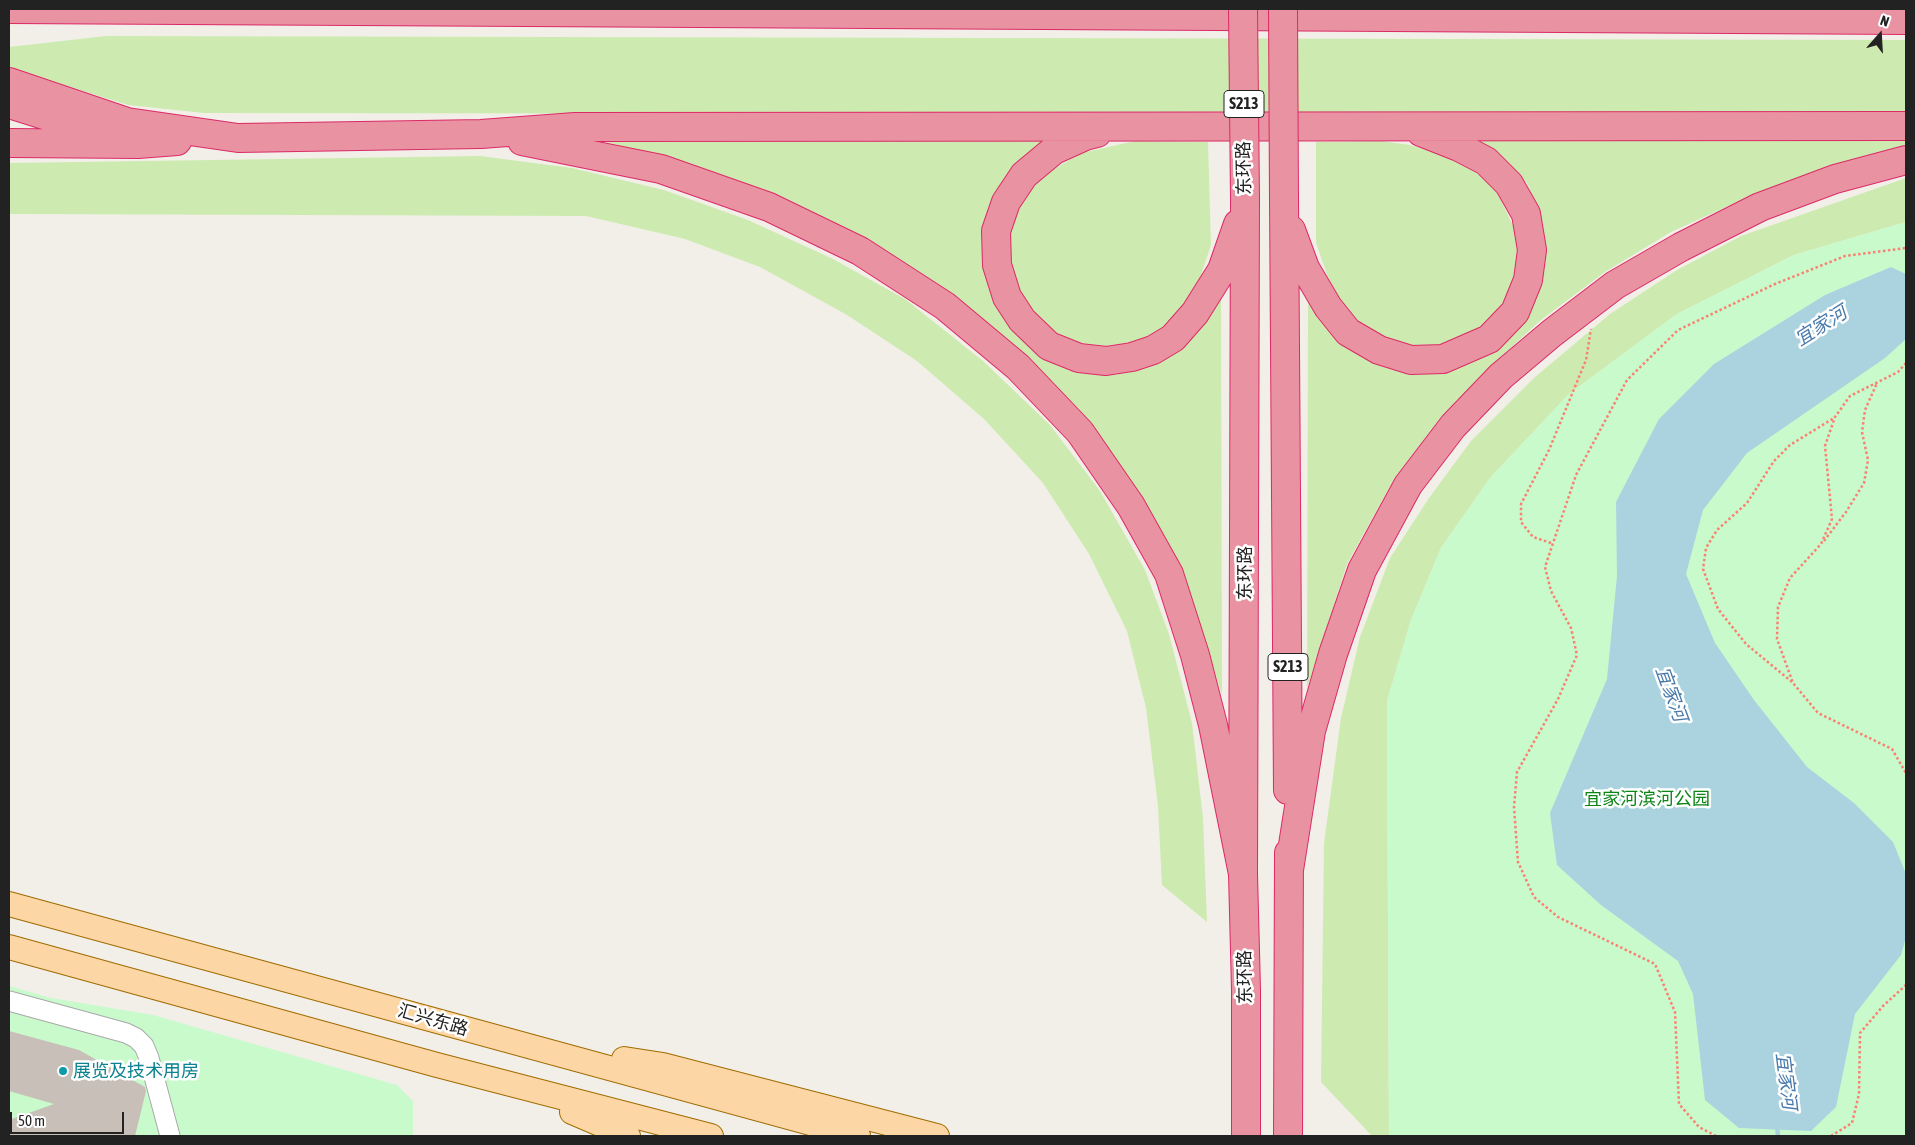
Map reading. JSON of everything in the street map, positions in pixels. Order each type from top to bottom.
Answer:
[{"type":"highway","points":[[9,9],[1906,20]]},
{"type":"highway","name":"东环路","points":[[1243,9],[1246,468],[1243,874],[1246,1136]]},
{"type":"highway","name":"S213","points":[[1283,9],[1289,870],[1288,1136]]},
{"type":"highway","points":[[9,82],[127,122],[238,138]]},
{"type":"highway","points":[[9,104],[138,144]]},
{"type":"highway","points":[[9,143],[138,144],[238,138],[481,134],[575,126],[1906,126]]},
{"type":"highway","points":[[1284,198],[1293,238],[1305,268],[1328,307],[1348,332],[1379,350],[1412,360],[1443,359],[1489,340],[1515,312],[1528,280],[1532,250],[1526,214],[1509,184],[1486,161],[1433,135],[1400,126]]},
{"type":"highway","points":[[1128,127],[1084,136],[1054,150],[1024,175],[1006,202],[996,231],[997,265],[1007,297],[1022,320],[1049,346],[1079,358],[1106,361],[1132,357],[1153,350],[1173,338],[1195,313],[1222,270],[1234,240],[1245,199]]},
{"type":"highway","points":[[481,134],[574,150],[661,169],[769,206],[860,251],[945,306],[1018,367],[1080,432],[1132,506],[1168,574],[1200,673],[1243,874]]},
{"type":"highway","points":[[1289,870],[1311,731],[1333,654],[1362,570],[1408,485],[1453,426],[1501,376],[1615,285],[1681,247],[1760,207],[1835,179],[1906,160]]},
{"type":"highway","points":[[1246,468],[1287,467]]},
{"type":"main road","name":"汇兴东路","points":[[9,904],[184,950],[510,1042],[858,1136]]},
{"type":"main road","points":[[9,947],[497,1080],[711,1136]]},
{"type":"main road","points":[[510,1042],[663,1065],[938,1136]]},
{"type":"main road","points":[[497,1080],[628,1136]]},
{"type":"main road","points":[[1235,1136],[1246,1105]]},
{"type":"main road","points":[[1288,1108],[1304,1136]]},
{"type":"lane","points":[[9,1001],[126,1033],[136,1038],[144,1046],[150,1058],[170,1136]]},
{"type":"path","points":[[1716,1136],[1699,1127],[1679,1104],[1675,1012],[1654,964],[1558,917],[1534,897],[1518,862],[1514,807],[1516,772],[1558,699],[1577,655],[1571,628],[1551,591],[1545,567],[1551,543],[1576,475],[1627,380],[1678,330],[1775,284],[1845,256],[1906,248]]},
{"type":"path","points":[[1551,543],[1533,537],[1521,522],[1521,504],[1549,450],[1586,360],[1594,316],[1592,302]]},
{"type":"path","points":[[1821,544],[1832,519],[1825,446],[1836,417],[1850,396],[1898,372],[1906,363]]},
{"type":"path","points":[[1793,683],[1778,639],[1778,607],[1790,578],[1821,544],[1846,512],[1864,482],[1868,460],[1862,432],[1865,410],[1877,383]]},
{"type":"path","points":[[1836,417],[1790,445],[1774,461],[1747,503],[1717,530],[1706,548],[1702,569],[1718,609],[1746,644],[1793,683],[1818,713],[1892,749],[1906,773]]},
{"type":"path","points":[[1831,1136],[1852,1123],[1859,1094],[1860,1033],[1883,1006],[1906,985]]},
{"type":"green space","points":[[106,36],[1906,40],[1906,115],[204,113],[128,105],[9,68],[9,47]]},
{"type":"green space","points":[[583,136],[1055,137],[1017,163],[995,199],[988,265],[1077,370],[1115,375],[1150,366],[1182,349],[1203,326],[1221,297],[1222,695],[1183,572],[1142,499],[1029,360],[956,297],[864,239],[775,194],[664,157]]},
{"type":"green space","points":[[1467,136],[1906,137],[1906,148],[1831,167],[1757,193],[1671,232],[1605,272],[1541,320],[1494,363],[1442,416],[1394,479],[1347,564],[1307,688],[1308,300],[1322,323],[1336,338],[1362,357],[1389,367],[1422,373],[1457,367],[1538,290],[1544,266],[1544,241],[1538,210],[1527,183],[1503,160]]},
{"type":"green space","points":[[1135,141],[1208,142],[1211,245],[1200,278],[1181,312],[1158,333],[1133,342],[1105,346],[1081,343],[1057,334],[1034,317],[1017,292],[1007,236],[1017,208],[1034,185],[1054,169],[1081,153]]},
{"type":"green space","points":[[1381,141],[1410,145],[1448,156],[1473,170],[1495,188],[1519,238],[1520,263],[1510,293],[1497,314],[1477,332],[1448,345],[1419,346],[1390,342],[1364,329],[1344,307],[1327,275],[1316,243],[1316,142]]},
{"type":"green space","points":[[480,156],[572,168],[664,190],[748,220],[833,259],[905,299],[983,361],[1050,425],[1100,491],[1145,570],[1169,634],[1192,723],[1203,818],[1207,922],[1162,885],[1158,806],[1146,708],[1127,631],[1089,554],[1043,483],[984,419],[917,361],[847,315],[760,267],[685,239],[586,216],[9,214],[9,163]]},
{"type":"green space","points":[[1906,178],[1906,222],[1794,255],[1677,314],[1569,394],[1490,478],[1441,548],[1411,620],[1387,701],[1389,1136],[1372,1136],[1321,1082],[1324,843],[1341,718],[1360,637],[1390,558],[1429,498],[1471,441],[1535,377],[1610,314],[1677,270],[1741,236]]},
{"type":"green space","name":"宜家河滨河公园","points":[[1906,222],[1906,1136],[1389,1136],[1387,701],[1411,620],[1441,548],[1490,478],[1569,394],[1677,314],[1794,255]]},
{"type":"green space","points":[[9,986],[51,998],[153,1015],[397,1085],[413,1101],[413,1136],[9,1136]]},
{"type":"water","points":[[1891,267],[1906,274],[1906,339],[1885,358],[1747,453],[1703,510],[1686,574],[1715,643],[1754,700],[1807,767],[1854,803],[1893,842],[1906,874],[1906,937],[1901,955],[1855,1014],[1836,1107],[1811,1131],[1739,1128],[1705,1100],[1693,994],[1678,961],[1601,905],[1557,865],[1550,813],[1607,679],[1617,576],[1616,502],[1659,419],[1714,364],[1825,295]]},
{"type":"building","name":"展览及技术用房","points":[[9,1031],[79,1050],[145,1087],[146,1091],[135,1136],[9,1136],[9,1120],[54,1104],[9,1091]]},
{"type":"waterway","name":"宜家河","points":[[1777,1125],[1778,1136]]},
{"type":"place","name":"展览及技术用房","points":[[63,1071]]}]
